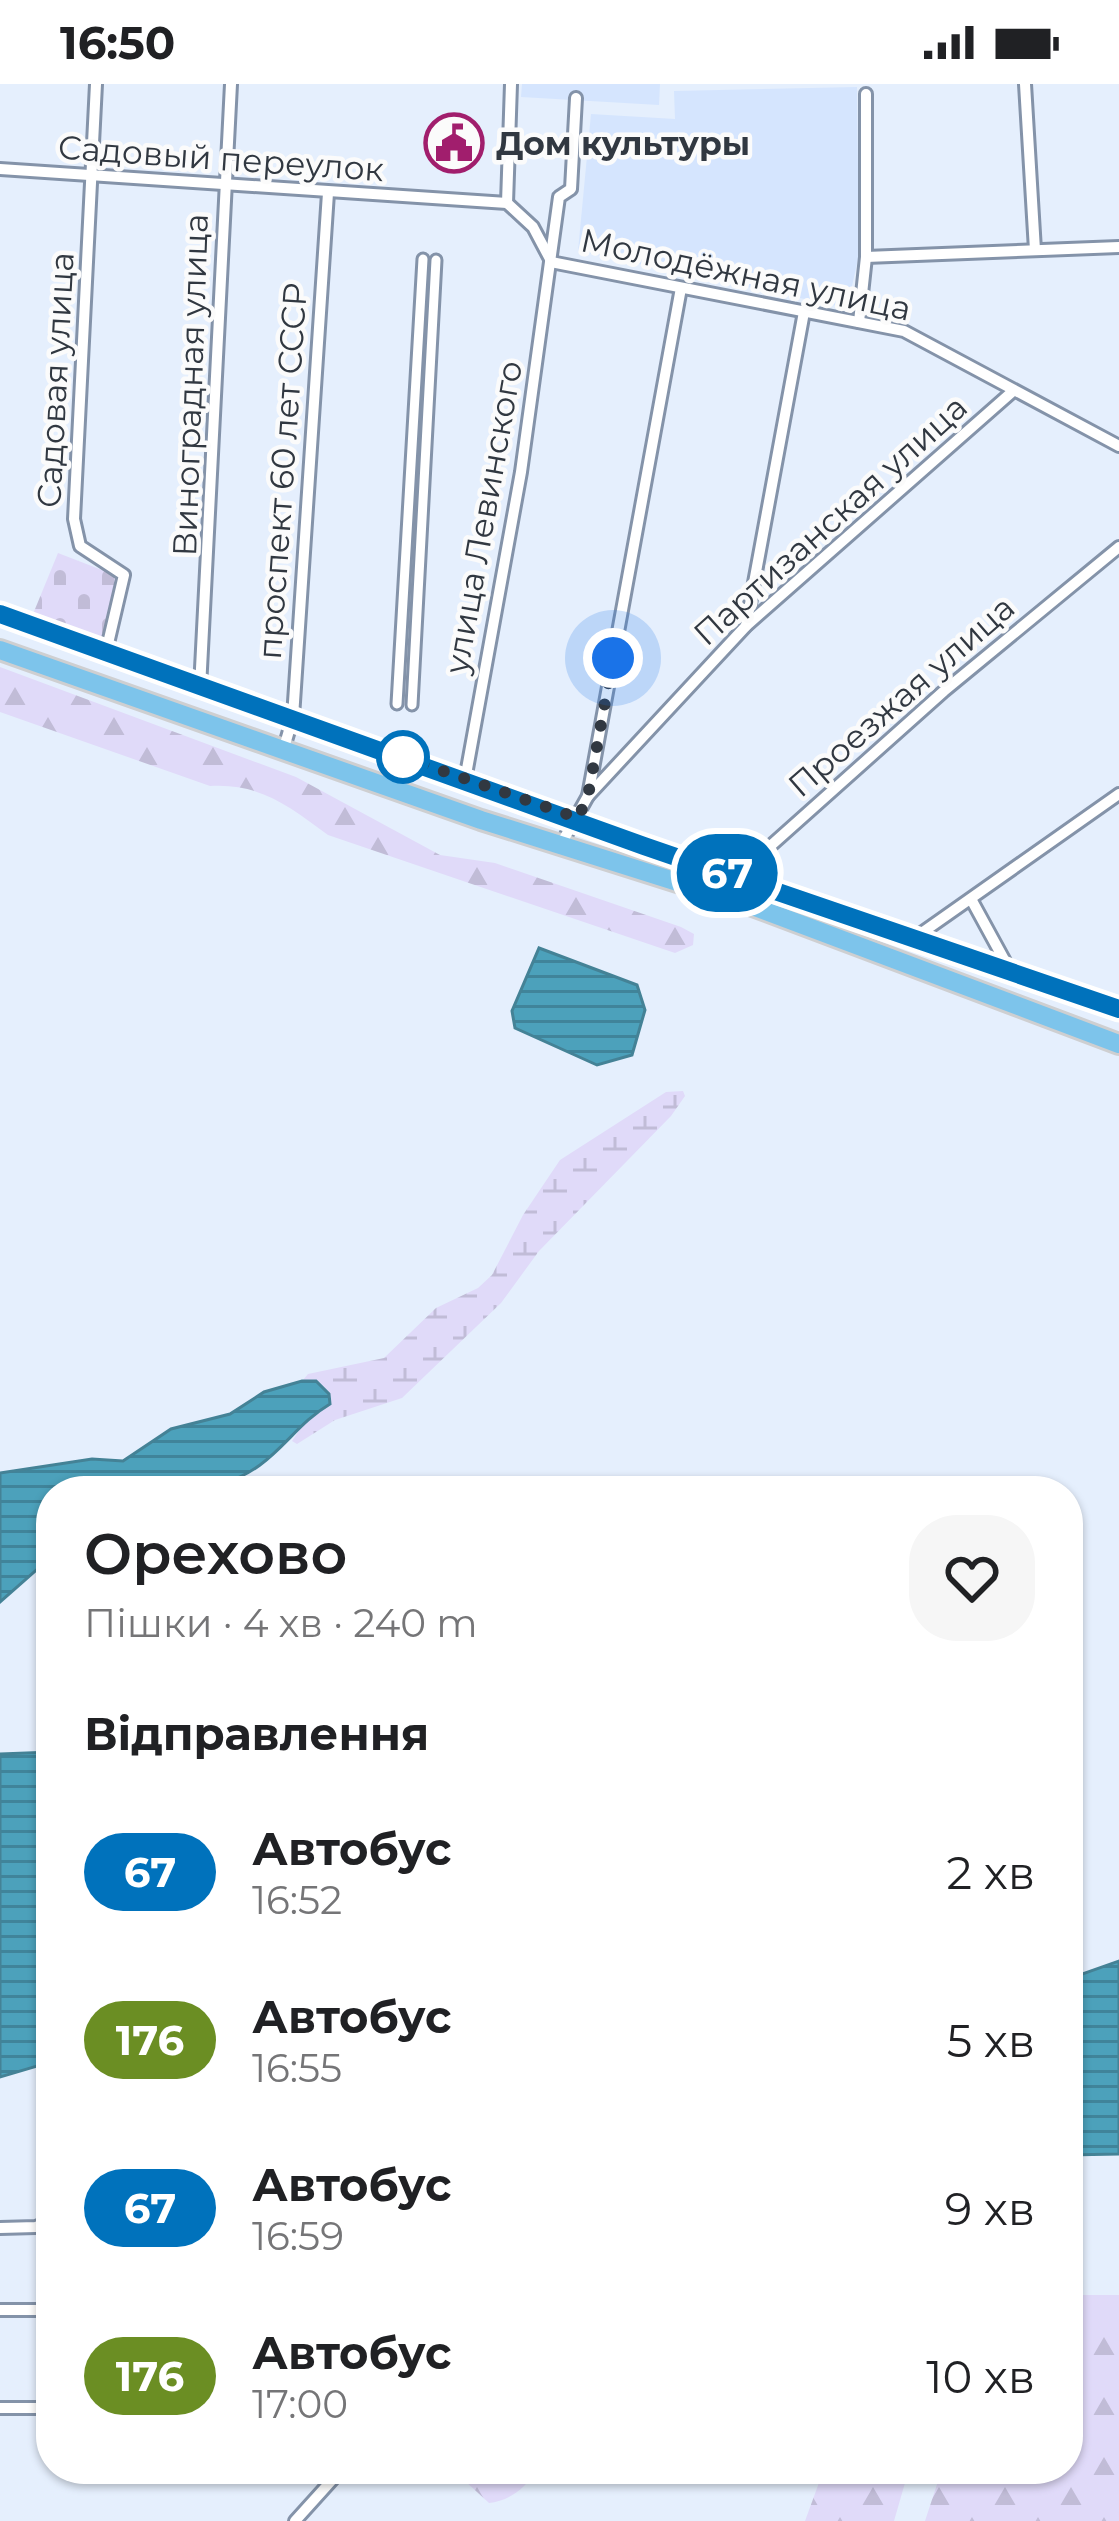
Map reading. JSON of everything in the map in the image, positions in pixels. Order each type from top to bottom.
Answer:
[{"type":"main road","points":[[0,650],[560,846],[750,905],[1119,1042]]},
{"type":"street","name":"Садовая улица","points":[[97,84],[74,519],[80,546],[124,575],[106,652]]},
{"type":"street","name":"Виноградная улица","points":[[200,688],[232,84]]},
{"type":"street","points":[[511,84],[507,203],[533,227],[551,262]]},
{"type":"street","points":[[1024,84],[1035,250]]},
{"type":"street","points":[[859,322],[866,257],[866,94]]},
{"type":"street","name":"улица Левинского","points":[[466,780],[521,472],[559,197],[571,189],[576,98]]},
{"type":"street","name":"Садовый переулок","points":[[0,170],[507,203]]},
{"type":"street","name":"проспект 60 лет СССР","points":[[284,751],[293,717],[328,193]]},
{"type":"street","points":[[866,257],[1119,247]]},
{"type":"street","points":[[398,704],[423,259]]},
{"type":"street","points":[[412,705],[436,260]]},
{"type":"street","name":"Молодёжная улица","points":[[551,262],[926,339],[1012,392],[1119,446]]},
{"type":"street","points":[[560,846],[588,796],[681,288]]},
{"type":"street","points":[[746,626],[804,312]]},
{"type":"street","name":"Партизанская улица","points":[[588,796],[746,626],[1012,392]]},
{"type":"street","name":"Проезжая улица","points":[[710,867],[767,849],[1119,548]]},
{"type":"street","points":[[406,550],[421,551]]},
{"type":"street","points":[[0,614],[1119,1009]]},
{"type":"street","points":[[400,665],[414,666]]},
{"type":"street","points":[[913,939],[1119,794]]},
{"type":"street","points":[[971,899],[1009,967]]},
{"type":"street","points":[[0,2228],[36,2228]]},
{"type":"street","points":[[0,2310],[36,2310]]},
{"type":"street","points":[[0,2408],[36,2408]]},
{"type":"street","points":[[295,2521],[328,2484]]},
{"type":"shaded area","points":[[522,84],[660,84],[659,105],[521,97]]},
{"type":"shaded area","points":[[857,87],[859,255],[847,308],[578,251],[591,114],[675,119],[674,91]]},
{"type":"green space","points":[[58,553],[120,577],[101,639],[33,614]]},
{"type":"green space","points":[[0,667],[296,777],[440,855],[495,863],[681,927],[694,934],[693,945],[675,953],[328,835],[259,793],[210,786],[0,712]]},
{"type":"green space","points":[[683,1091],[685,1096],[671,1116],[539,1251],[501,1303],[402,1398],[335,1420],[297,1444],[292,1441],[306,1420],[331,1405],[330,1393],[316,1380],[303,1380],[308,1374],[384,1358],[436,1308],[478,1288],[492,1275],[523,1215],[560,1160],[666,1092]]},
{"type":"green space","points":[[1083,2295],[1119,2295],[1119,2521],[925,2521],[937,2484],[1083,2484]]},
{"type":"green space","points":[[468,2484],[526,2484],[503,2500],[489,2503]]},
{"type":"green space","points":[[819,2484],[905,2484],[894,2521],[805,2521]]},
{"type":"water","points":[[539,948],[637,985],[645,1010],[632,1055],[597,1065],[515,1028],[512,1011]]},
{"type":"water","points":[[316,1381],[329,1394],[330,1404],[269,1458],[241,1476],[36,1476],[36,1570],[0,1602],[0,1473],[92,1459],[123,1461],[171,1429],[230,1414],[264,1392]]},
{"type":"water","points":[[36,1753],[36,2066],[0,2077],[0,1754]]},
{"type":"water","points":[[1119,1961],[1119,2154],[1083,2155],[1083,1974]]},
{"type":"bus line","name":"67","points":[[0,614],[578,818],[644,846],[913,939],[1009,967],[1119,1009]]},
{"type":"place","name":"Дом культуры","points":[[454,143]]},
{"type":"route","points":[[403,757],[578,818],[588,796],[613,658]]}]
